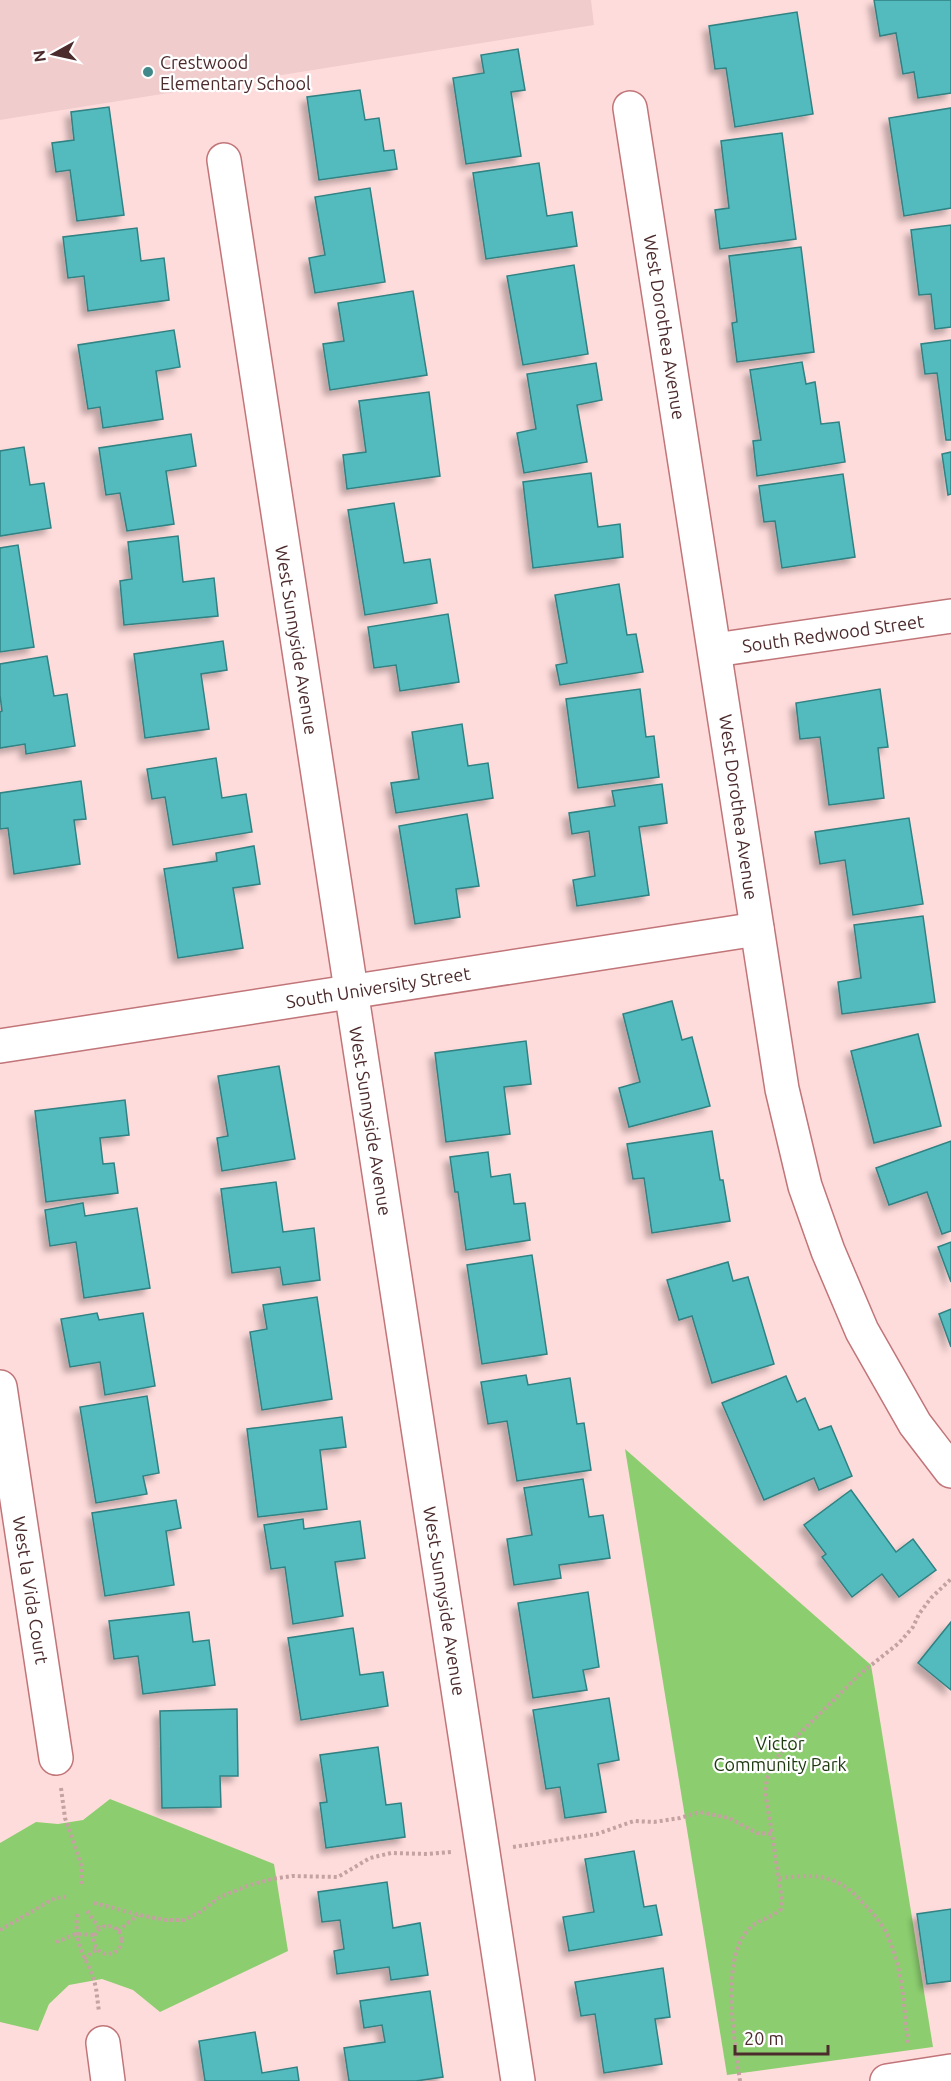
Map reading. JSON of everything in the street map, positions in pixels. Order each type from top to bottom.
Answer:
[{"type":"street","name":"West Dorothea Avenue","points":[[630,108],[716,650],[782,1089],[805,1186],[828,1251],[862,1331],[915,1424],[951,1471]]},
{"type":"street","name":"West Sunnyside Avenue","points":[[224,160],[519,2081]]},
{"type":"street","name":"South Redwood Street","points":[[716,650],[951,616]]},
{"type":"street","name":"South University Street","points":[[0,1046],[757,929]]},
{"type":"street","name":"West la Vida Court","points":[[0,1387],[56,1758]]},
{"type":"street","points":[[103,2043],[108,2081]]},
{"type":"path","points":[[740,2081],[730,1989],[733,1970],[748,1929],[759,1921],[776,1914],[781,1909],[782,1900],[765,1780],[772,1763],[860,1674],[899,1643],[913,1627],[931,1598],[951,1579]]},
{"type":"path","points":[[56,1758],[65,1818],[82,1868],[82,1886]]},
{"type":"path","points":[[94,1903],[138,1915],[166,1920],[184,1920],[200,1912],[220,1897],[246,1886],[292,1876],[338,1876],[370,1858],[391,1853],[428,1854],[511,1848],[597,1834],[634,1821],[663,1821],[700,1812],[729,1818],[757,1833],[772,1834]]},
{"type":"path","points":[[779,1878],[821,1877],[841,1884],[854,1892],[886,1932],[896,1961],[921,2077]]},
{"type":"path","points":[[0,1930],[55,1898],[66,1898]]},
{"type":"path","points":[[87,1911],[100,1929]]},
{"type":"path","points":[[77,1914],[78,1945],[95,1986],[103,2043]]},
{"type":"path","points":[[118,1931],[138,1915]]},
{"type":"path","points":[[104,1926],[115,1927],[122,1935],[121,1946],[113,1953],[102,1952],[95,1945],[95,1935],[100,1929],[104,1926]]},
{"type":"path","points":[[56,1942],[76,1934],[95,1935]]},
{"type":"path","points":[[84,1959],[98,1948]]},
{"type":"shaded area","name":"Crestwood Elementary School","points":[[0,0],[591,0],[594,25],[0,120]]},
{"type":"green space","name":"Victor Community Park","points":[[625,1449],[871,1665],[933,2047],[727,2075]]},
{"type":"green space","points":[[110,1799],[274,1864],[288,1951],[160,2012],[133,1990],[102,1979],[69,1985],[49,2004],[38,2031],[0,2022],[0,1843],[36,1822],[58,1824],[83,1820]]},
{"type":"building","points":[[874,0],[951,0],[951,93],[918,98],[914,72],[903,74],[896,33],[880,36]]},
{"type":"building","points":[[797,12],[813,114],[735,127],[726,68],[715,69],[709,26]]},
{"type":"building","points":[[518,49],[525,90],[511,92],[521,156],[466,164],[453,78],[484,73],[481,55]]},
{"type":"building","points":[[360,90],[365,120],[379,118],[384,151],[394,150],[397,169],[319,180],[307,97]]},
{"type":"building","points":[[109,107],[124,215],[77,221],[70,170],[56,172],[52,143],[74,140],[71,112]]},
{"type":"building","points":[[951,108],[951,208],[904,216],[889,118]]},
{"type":"building","points":[[782,133],[796,239],[720,249],[715,210],[729,208],[721,141]]},
{"type":"building","points":[[539,163],[547,216],[572,212],[577,246],[486,259],[473,173]]},
{"type":"building","points":[[370,188],[385,282],[315,293],[309,258],[325,255],[315,197]]},
{"type":"building","points":[[951,225],[951,327],[935,329],[931,294],[919,295],[911,230]]},
{"type":"building","points":[[137,228],[141,261],[164,258],[169,300],[88,311],[84,276],[68,278],[63,237]]},
{"type":"building","points":[[801,247],[814,352],[737,362],[732,323],[737,322],[729,256]]},
{"type":"building","points":[[574,265],[588,354],[523,365],[507,276]]},
{"type":"building","points":[[413,291],[427,375],[330,390],[323,344],[344,341],[338,303]]},
{"type":"building","points":[[174,330],[180,367],[156,371],[163,419],[103,428],[100,407],[88,409],[78,345]]},
{"type":"building","points":[[951,340],[951,440],[946,440],[937,373],[925,374],[921,344]]},
{"type":"building","points":[[802,362],[806,384],[815,382],[821,424],[839,422],[845,462],[757,476],[753,441],[761,440],[750,370]]},
{"type":"building","points":[[596,363],[602,400],[577,405],[587,462],[524,473],[517,433],[536,429],[527,374]]},
{"type":"building","points":[[429,392],[440,476],[347,489],[343,455],[366,452],[359,401]]},
{"type":"building","points":[[191,434],[196,466],[166,471],[174,524],[127,531],[120,493],[106,495],[99,448]]},
{"type":"building","points":[[24,447],[30,485],[44,483],[51,528],[0,536],[0,451]]},
{"type":"building","points":[[951,452],[951,494],[948,495],[942,454]]},
{"type":"building","points":[[591,473],[598,527],[620,524],[623,557],[533,568],[523,482]]},
{"type":"building","points":[[843,474],[855,557],[782,568],[775,521],[764,522],[759,486]]},
{"type":"building","points":[[394,503],[404,563],[430,559],[437,603],[365,615],[348,510]]},
{"type":"building","points":[[178,536],[183,582],[214,578],[218,616],[124,625],[120,581],[132,579],[128,542]]},
{"type":"building","points":[[18,545],[34,647],[0,652],[0,548]]},
{"type":"building","points":[[619,584],[627,635],[636,634],[643,672],[560,685],[556,665],[567,663],[555,595]]},
{"type":"building","points":[[448,614],[459,682],[400,691],[396,665],[374,668],[368,627]]},
{"type":"building","points":[[223,641],[227,670],[201,674],[209,729],[145,738],[134,654]]},
{"type":"building","points":[[47,656],[54,696],[67,694],[75,746],[26,754],[25,744],[0,748],[0,712],[2,711],[0,664]]},
{"type":"building","points":[[640,689],[646,737],[654,736],[659,777],[578,788],[566,699]]},
{"type":"building","points":[[880,689],[888,747],[878,748],[884,798],[829,805],[820,737],[800,739],[796,703]]},
{"type":"building","points":[[462,724],[468,766],[488,763],[493,798],[396,813],[391,783],[419,779],[412,732]]},
{"type":"building","points":[[216,758],[222,798],[246,794],[252,832],[173,845],[165,797],[152,799],[147,769]]},
{"type":"building","points":[[81,781],[86,819],[74,820],[80,864],[14,874],[8,828],[0,829],[0,793]]},
{"type":"building","points":[[662,784],[667,823],[639,827],[649,895],[577,906],[573,880],[595,876],[589,831],[572,834],[569,813],[615,806],[612,791]]},
{"type":"building","points":[[467,814],[479,886],[456,889],[460,917],[415,924],[399,826]]},
{"type":"building","points":[[909,818],[923,904],[853,915],[845,860],[820,864],[815,832]]},
{"type":"building","points":[[254,846],[260,884],[233,888],[243,948],[178,958],[164,869],[217,861],[216,853]]},
{"type":"building","points":[[923,916],[935,1002],[842,1014],[838,982],[861,978],[854,925]]},
{"type":"building","points":[[672,1001],[682,1040],[692,1037],[710,1106],[629,1127],[619,1088],[640,1082],[623,1014]]},
{"type":"building","points":[[918,1034],[941,1126],[874,1143],[851,1051]]},
{"type":"building","points":[[526,1041],[531,1084],[504,1087],[510,1134],[446,1142],[435,1053]]},
{"type":"building","points":[[279,1066],[295,1159],[222,1171],[217,1138],[228,1136],[218,1076]]},
{"type":"building","points":[[125,1100],[129,1135],[100,1138],[103,1164],[114,1163],[118,1193],[46,1202],[35,1111]]},
{"type":"building","points":[[712,1131],[730,1221],[652,1233],[644,1178],[633,1179],[627,1144]]},
{"type":"building","points":[[951,1141],[951,1231],[942,1234],[927,1192],[889,1205],[876,1168]]},
{"type":"building","points":[[488,1152],[491,1177],[510,1174],[514,1204],[525,1203],[530,1240],[466,1250],[458,1192],[455,1192],[450,1157]]},
{"type":"building","points":[[276,1182],[283,1232],[314,1228],[320,1280],[283,1285],[280,1267],[232,1273],[221,1189]]},
{"type":"building","points":[[83,1203],[85,1216],[137,1208],[150,1288],[84,1298],[76,1242],[50,1246],[45,1210]]},
{"type":"building","points":[[951,1242],[951,1282],[938,1247]]},
{"type":"building","points":[[532,1255],[547,1354],[482,1364],[467,1265]]},
{"type":"building","points":[[728,1262],[733,1281],[748,1277],[774,1364],[712,1383],[692,1316],[679,1320],[667,1280]]},
{"type":"building","points":[[317,1297],[332,1399],[262,1410],[250,1332],[267,1329],[263,1305]]},
{"type":"building","points":[[951,1309],[951,1347],[939,1314]]},
{"type":"building","points":[[97,1313],[99,1320],[143,1313],[155,1386],[105,1395],[100,1362],[70,1367],[61,1319]]},
{"type":"building","points":[[526,1375],[528,1385],[570,1378],[577,1424],[584,1423],[591,1470],[517,1481],[507,1421],[488,1424],[481,1382]]},
{"type":"building","points":[[786,1376],[797,1402],[805,1398],[819,1430],[831,1426],[852,1476],[819,1490],[814,1478],[764,1500],[722,1403]]},
{"type":"building","points":[[147,1396],[159,1473],[143,1476],[147,1494],[96,1503],[80,1407]]},
{"type":"building","points":[[342,1417],[346,1447],[320,1450],[327,1509],[258,1517],[247,1429]]},
{"type":"building","points":[[583,1479],[589,1517],[603,1515],[610,1558],[559,1565],[561,1578],[514,1585],[507,1539],[532,1535],[524,1488]]},
{"type":"building","points":[[851,1490],[896,1552],[913,1539],[936,1570],[899,1597],[882,1574],[852,1597],[822,1557],[826,1554],[804,1525]]},
{"type":"building","points":[[176,1500],[181,1528],[166,1531],[174,1585],[105,1596],[92,1513]]},
{"type":"building","points":[[303,1519],[304,1529],[360,1521],[365,1558],[335,1562],[343,1616],[293,1624],[285,1567],[271,1569],[264,1525]]},
{"type":"building","points":[[588,1592],[599,1667],[583,1670],[587,1690],[533,1698],[518,1603]]},
{"type":"building","points":[[189,1612],[193,1642],[209,1640],[215,1685],[143,1694],[138,1656],[114,1659],[109,1621]]},
{"type":"building","points":[[951,1622],[951,1690],[918,1663]]},
{"type":"building","points":[[353,1628],[360,1675],[383,1672],[388,1706],[301,1720],[288,1638]]},
{"type":"building","points":[[609,1698],[619,1760],[598,1764],[606,1812],[565,1818],[560,1787],[546,1789],[533,1710]]},
{"type":"building","points":[[237,1709],[238,1776],[220,1776],[221,1807],[162,1808],[160,1711]]},
{"type":"building","points":[[378,1747],[386,1805],[401,1803],[405,1837],[326,1848],[320,1803],[327,1802],[320,1755]]},
{"type":"building","points":[[634,1851],[644,1907],[656,1905],[662,1935],[569,1951],[563,1917],[594,1912],[585,1859]]},
{"type":"building","points":[[387,1882],[393,1928],[420,1923],[428,1975],[391,1980],[389,1967],[337,1974],[334,1951],[344,1949],[340,1920],[322,1922],[318,1892]]},
{"type":"building","points":[[951,1909],[951,1981],[927,1984],[917,1914]]},
{"type":"building","points":[[663,1968],[670,2017],[655,2019],[662,2064],[604,2073],[595,2014],[581,2016],[575,1982]]},
{"type":"building","points":[[430,1991],[443,2077],[416,2081],[349,2081],[344,2048],[385,2042],[382,2025],[364,2028],[360,2001]]},
{"type":"building","points":[[255,2032],[262,2073],[297,2067],[299,2081],[205,2081],[199,2041]]},
{"type":"place","name":"Crestwood Elementary School","points":[[148,72]]}]
